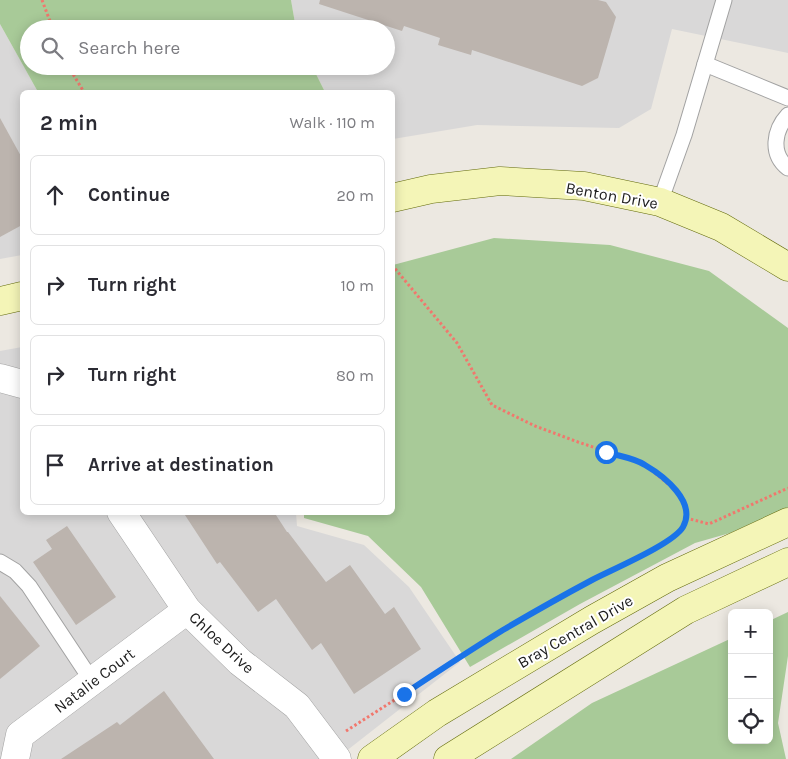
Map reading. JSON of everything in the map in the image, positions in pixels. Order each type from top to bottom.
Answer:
[{"type":"street","name":"Benton Drive","points":[[395,197],[431,189],[500,181],[584,186],[660,202],[721,227],[788,267]]},
{"type":"street","points":[[0,301],[20,296]]},
{"type":"street","points":[[0,378],[20,383]]},
{"type":"street","name":"Chloe Drive","points":[[123,515],[187,610],[240,662],[297,706],[332,751]]},
{"type":"street","name":"Bray Central Drive","points":[[372,759],[437,713],[592,620],[667,578],[788,522]]},
{"type":"street","points":[[448,759],[686,610],[788,562]]},
{"type":"street","name":"Natalie Court","points":[[15,759],[20,735],[187,610]]},
{"type":"lane","points":[[660,202],[684,135],[724,0]]},
{"type":"lane","points":[[704,64],[788,98]]},
{"type":"lane","points":[[788,114],[781,122],[776,133],[776,144],[778,156],[788,168]]},
{"type":"lane","points":[[0,562],[15,571],[29,586],[92,681]]},
{"type":"path","points":[[42,0],[50,20]]},
{"type":"path","points":[[74,75],[83,90]]},
{"type":"path","points":[[332,751],[504,630],[664,543],[677,534],[684,526],[686,518],[686,505],[680,494],[644,464],[535,426],[492,405],[457,342],[395,269]]},
{"type":"path","points":[[686,518],[709,524],[788,488]]},
{"type":"shaded area","points":[[291,0],[788,0],[788,53],[672,29],[651,109],[619,128],[477,125],[395,139],[395,90],[324,90],[316,75],[395,75],[395,20],[294,20]]},
{"type":"shaded area","points":[[0,24],[20,60],[20,75],[28,75],[37,90],[20,90],[20,255],[0,259]]},
{"type":"shaded area","points":[[20,347],[20,515],[296,515],[297,526],[364,545],[409,587],[460,662],[336,759],[0,759],[0,351]]},
{"type":"green space","points":[[0,0],[291,0],[294,20],[20,20],[20,60],[0,24]]},
{"type":"green space","points":[[28,75],[316,75],[324,90],[37,90]]},
{"type":"green space","points":[[494,238],[610,245],[709,271],[788,328],[788,507],[730,533],[695,543],[580,604],[470,667],[421,587],[368,536],[304,518],[304,515],[395,515],[395,264]]},
{"type":"green space","points":[[788,612],[788,656],[778,723],[786,759],[511,759],[592,703],[728,640],[728,744],[773,744],[773,619]]},
{"type":"building","points":[[320,0],[598,0],[606,2],[616,17],[598,78],[582,86],[472,50],[471,55],[438,45],[440,38],[404,26],[402,31],[395,29],[395,20],[368,20],[319,4]]},
{"type":"building","points":[[0,118],[20,154],[20,226],[0,237]]},
{"type":"building","points":[[185,515],[276,515],[326,582],[350,565],[385,614],[394,607],[421,649],[354,694],[321,643],[312,650],[276,599],[258,612],[220,562],[217,564]]},
{"type":"building","points":[[67,526],[116,597],[76,625],[33,562],[52,549],[46,540]]},
{"type":"building","points":[[0,596],[40,646],[0,679]]},
{"type":"building","points":[[164,691],[214,759],[61,759],[117,722],[120,725]]},
{"type":"route","points":[[404,694],[504,630],[664,543],[677,534],[684,526],[686,505],[680,494],[672,486],[644,464],[606,452]]}]
